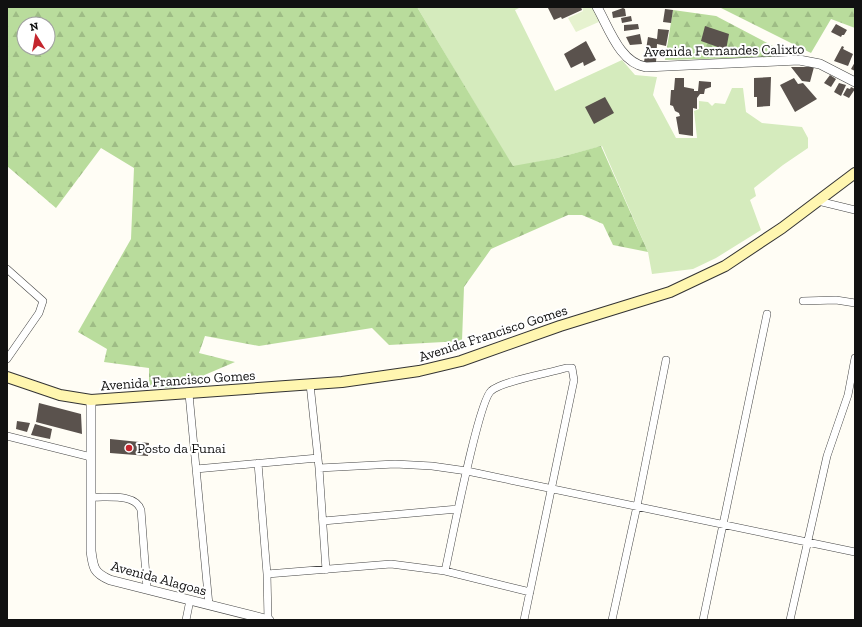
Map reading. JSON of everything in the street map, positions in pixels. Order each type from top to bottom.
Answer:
[{"type":"main road","name":"Avenida Francisco Gomes","points":[[7,377],[60,395],[91,400],[342,382],[419,371],[447,364],[560,326],[670,292],[725,266],[818,201],[855,173]]},
{"type":"street","name":"Avenida Fernandes Calixto","points":[[597,7],[623,52],[630,62],[638,66],[646,67],[799,60],[820,64],[855,82]]},
{"type":"street","points":[[818,201],[855,210]]},
{"type":"street","points":[[7,269],[43,301],[39,313],[7,359]]},
{"type":"street","points":[[803,301],[836,300],[855,303]]},
{"type":"street","points":[[703,620],[767,314]]},
{"type":"street","points":[[790,620],[827,456],[852,396],[855,358]]},
{"type":"street","points":[[612,620],[637,506],[666,360]]},
{"type":"street","points":[[445,571],[458,509],[486,397],[498,386],[566,368],[572,368],[574,380],[524,620]]},
{"type":"street","points":[[310,384],[320,468],[326,570]]},
{"type":"street","points":[[189,394],[209,605]]},
{"type":"street","name":"Avenida Alagoas","points":[[91,400],[92,566],[99,576],[269,620]]},
{"type":"street","points":[[7,436],[91,457]]},
{"type":"street","points":[[196,469],[318,458]]},
{"type":"street","points":[[258,463],[267,574],[269,620]]},
{"type":"street","points":[[320,468],[383,464],[432,466],[467,471],[552,490],[637,506],[855,552]]},
{"type":"street","points":[[91,497],[130,499],[139,505],[141,510],[147,589]]},
{"type":"street","points":[[323,521],[388,514],[458,509]]},
{"type":"street","points":[[267,574],[391,564],[445,571],[530,592]]},
{"type":"street","points":[[186,620],[190,600]]},
{"type":"green space","points":[[7,7],[417,7],[513,166],[557,158],[601,146],[648,252],[613,245],[603,224],[582,215],[568,215],[491,249],[464,287],[462,341],[389,345],[372,328],[259,346],[205,336],[199,353],[235,362],[174,388],[149,388],[149,368],[104,362],[107,349],[78,332],[131,239],[134,168],[101,148],[56,208],[7,166]]},
{"type":"green space","points":[[417,7],[521,7],[515,10],[555,91],[622,60],[635,75],[657,77],[653,95],[676,138],[697,138],[694,111],[699,109],[699,101],[708,102],[712,106],[715,103],[725,104],[732,88],[743,88],[746,112],[762,123],[802,127],[808,138],[808,148],[783,165],[754,188],[756,196],[750,200],[761,230],[716,258],[693,269],[652,274],[648,252],[602,146],[557,158],[513,167]]},
{"type":"green space","points":[[582,7],[593,7],[601,21],[576,32],[568,18],[583,11]]},
{"type":"green space","points":[[719,7],[855,7],[855,28],[831,19],[811,53]]},
{"type":"green space","points":[[673,10],[716,16],[788,54],[786,57],[665,60]]},
{"type":"building","points":[[581,7],[582,10],[562,19],[561,17],[554,20],[548,8]]},
{"type":"building","points":[[623,8],[625,9],[626,16],[613,18],[612,12]]},
{"type":"building","points":[[665,9],[673,10],[671,23],[663,22]]},
{"type":"building","points":[[631,16],[632,21],[622,23],[621,18]]},
{"type":"building","points":[[638,24],[639,29],[624,31],[624,25]]},
{"type":"building","points":[[836,24],[847,30],[841,37],[831,32]]},
{"type":"building","points":[[705,26],[729,34],[726,50],[701,41]]},
{"type":"building","points":[[658,29],[669,30],[666,46],[657,44],[656,63],[644,62],[648,37],[657,39]]},
{"type":"building","points":[[640,34],[642,44],[630,45],[626,37]]},
{"type":"building","points":[[586,41],[596,60],[584,66],[583,62],[571,68],[564,54]]},
{"type":"building","points":[[842,46],[844,47],[843,49],[853,54],[848,66],[834,61]]},
{"type":"building","points":[[855,62],[855,71],[851,69]]},
{"type":"building","points":[[791,67],[814,67],[810,82],[802,81]]},
{"type":"building","points":[[830,75],[836,79],[831,87],[824,83]]},
{"type":"building","points":[[771,77],[770,106],[757,107],[757,97],[754,97],[754,78]]},
{"type":"building","points":[[675,78],[684,78],[684,87],[694,89],[694,91],[698,91],[699,81],[711,82],[711,87],[705,89],[704,94],[700,94],[697,98],[697,109],[693,108],[693,136],[679,134],[676,117],[680,116],[679,113],[675,111],[673,106],[670,105],[671,90],[674,90]]},
{"type":"building","points":[[794,78],[798,84],[803,83],[817,99],[795,112],[780,85]]},
{"type":"building","points":[[839,83],[846,85],[841,96],[834,92]]},
{"type":"building","points":[[851,87],[855,89],[849,98],[843,95],[847,88],[850,89]]},
{"type":"building","points":[[605,97],[614,113],[594,124],[585,107]]},
{"type":"building","points":[[39,403],[81,414],[82,434],[36,422]]},
{"type":"building","points":[[17,421],[30,423],[27,432],[16,429]]},
{"type":"building","points":[[35,424],[52,429],[50,439],[31,435]]},
{"type":"building","name":"Posto da Funai","points":[[110,439],[149,443],[148,456],[110,453]]},
{"type":"place","name":"Posto da Funai","points":[[129,448]]}]
